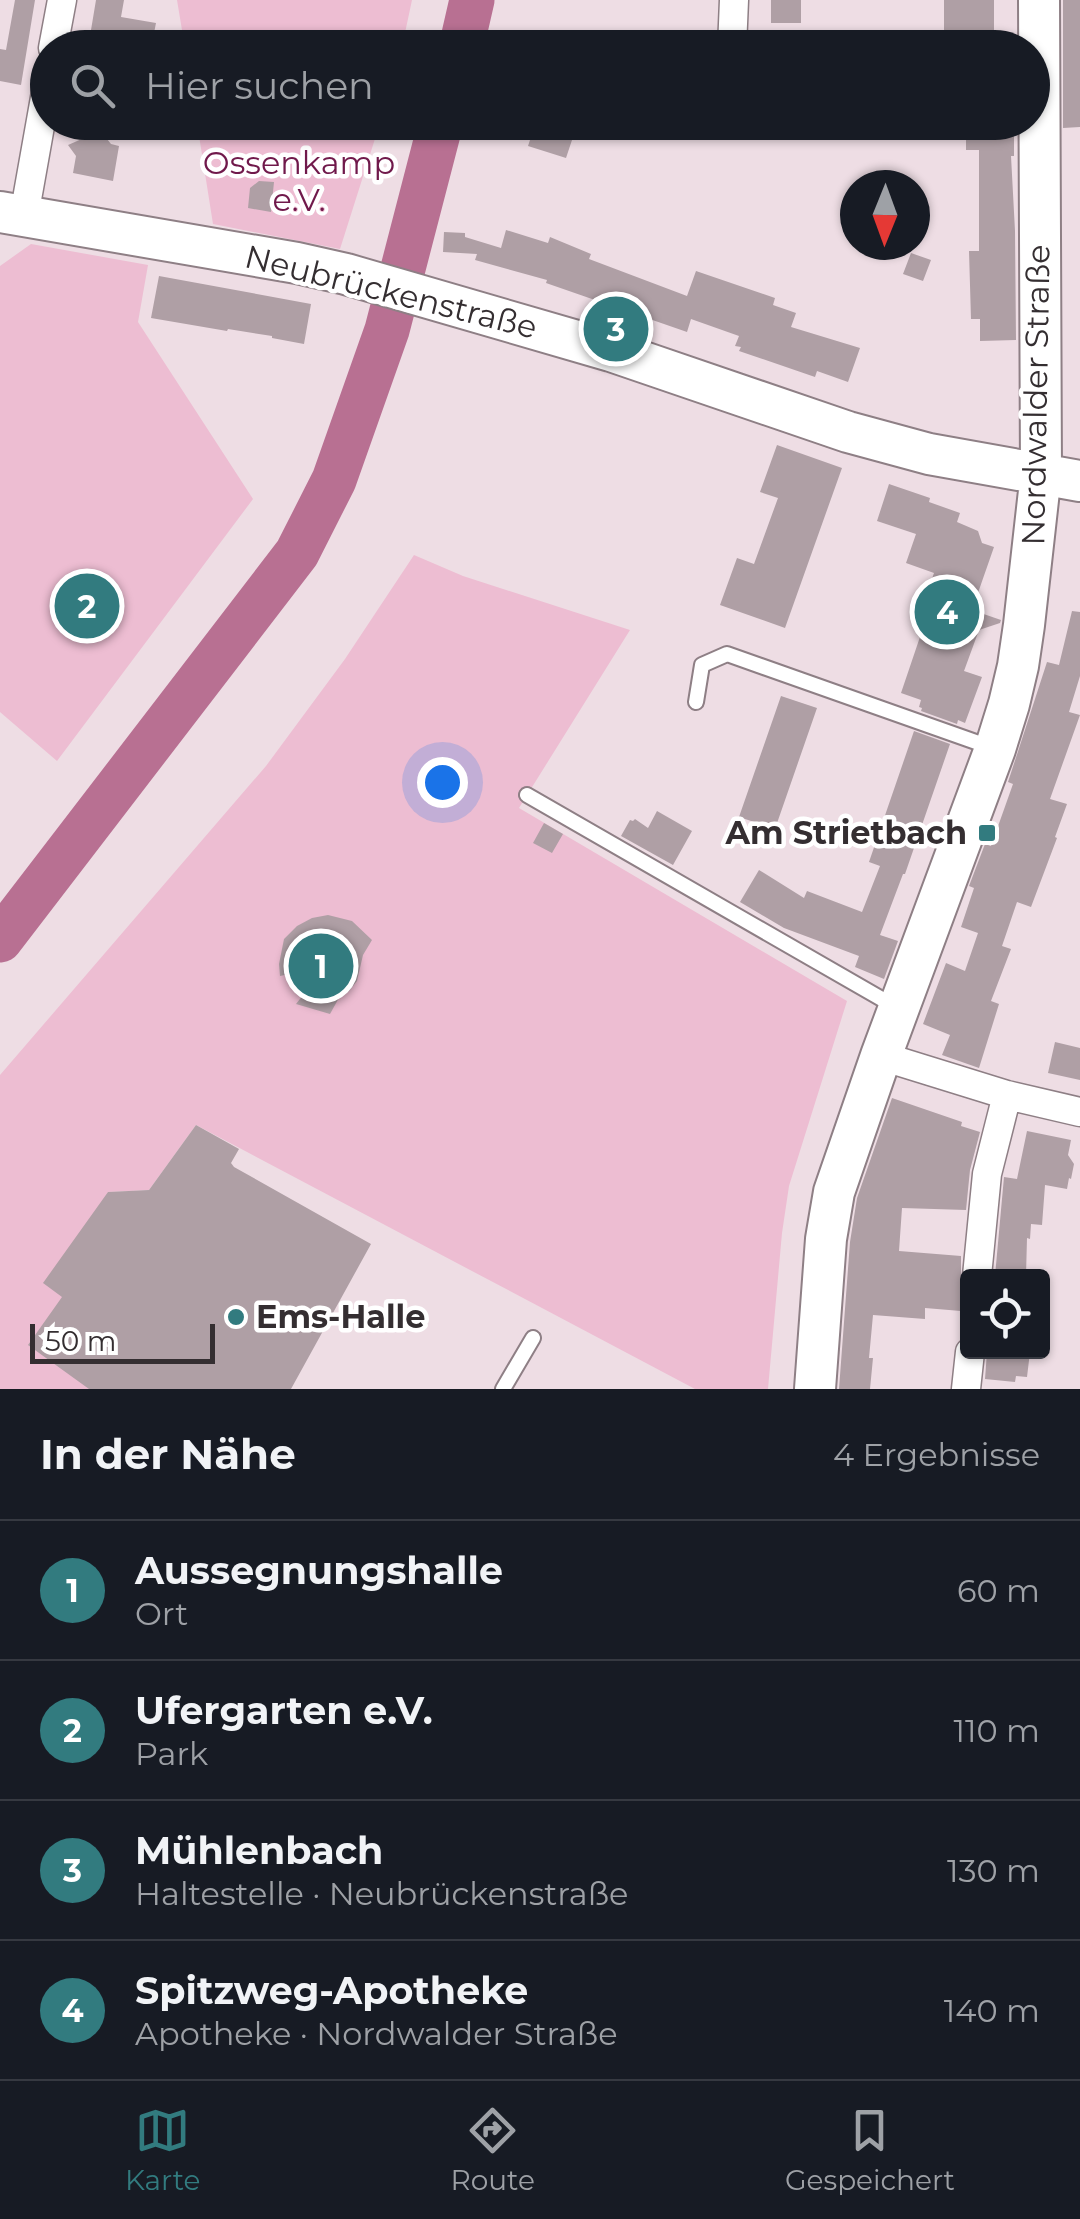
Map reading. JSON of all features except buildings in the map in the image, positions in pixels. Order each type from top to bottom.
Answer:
[{"type":"main road","name":"Nordwalder Straße","points":[[1039,0],[1039,30]]},
{"type":"main road","name":"Nordwalder Straße","points":[[814,1389],[826,1239],[834,1192],[995,748],[1018,666],[1041,474],[1040,140]]},
{"type":"main road","name":"Neubrückenstraße","points":[[12,214],[346,274],[611,351],[848,432],[929,454],[1041,474]]},
{"type":"main road","points":[[1041,474],[1080,481]]},
{"type":"street","points":[[57,30],[62,0]]},
{"type":"street","points":[[733,30],[734,0]]},
{"type":"street","name":"Neubrückenstraße","points":[[12,214],[32,140]]},
{"type":"street","points":[[881,1056],[1006,1095],[1080,1112]]},
{"type":"street","points":[[978,1269],[986,1174],[1006,1095]]},
{"type":"street","points":[[966,1389],[969,1359]]},
{"type":"lane","points":[[696,702],[702,666],[727,654],[995,748]]},
{"type":"lane","points":[[526,796],[899,1008]]},
{"type":"lane","points":[[503,1389],[532,1338]]},
{"type":"green space","name":"Ossenkamp e.V.","points":[[177,0],[412,0],[406,30],[182,30]]},
{"type":"green space","name":"Ossenkamp e.V.","points":[[200,140],[375,140],[340,249],[213,224]]},
{"type":"green space","points":[[31,244],[148,265],[138,322],[253,499],[57,761],[0,712],[0,266]]},
{"type":"green space","points":[[414,555],[463,576],[630,630],[519,808],[847,1001],[789,1186],[768,1389],[695,1389],[196,1125],[149,1190],[108,1192],[62,1297],[89,1389],[0,1389],[0,1075],[266,766],[345,659]]},
{"type":"waterway","points":[[465,30],[472,0]]},
{"type":"waterway","points":[[0,940],[297,553],[334,480],[387,330],[436,140]]},
{"type":"place","name":"Mühlenbach","points":[[616,329]]},
{"type":"place","name":"Ufergarten e.V.","points":[[87,606]]},
{"type":"place","name":"Spitzweg-Apotheke","points":[[947,612]]},
{"type":"place","name":"Am Strietbach","points":[[987,833]]},
{"type":"place","name":"Aussegnungshalle","points":[[321,966]]},
{"type":"place","name":"Ems-Halle","points":[[236,1317]]}]
